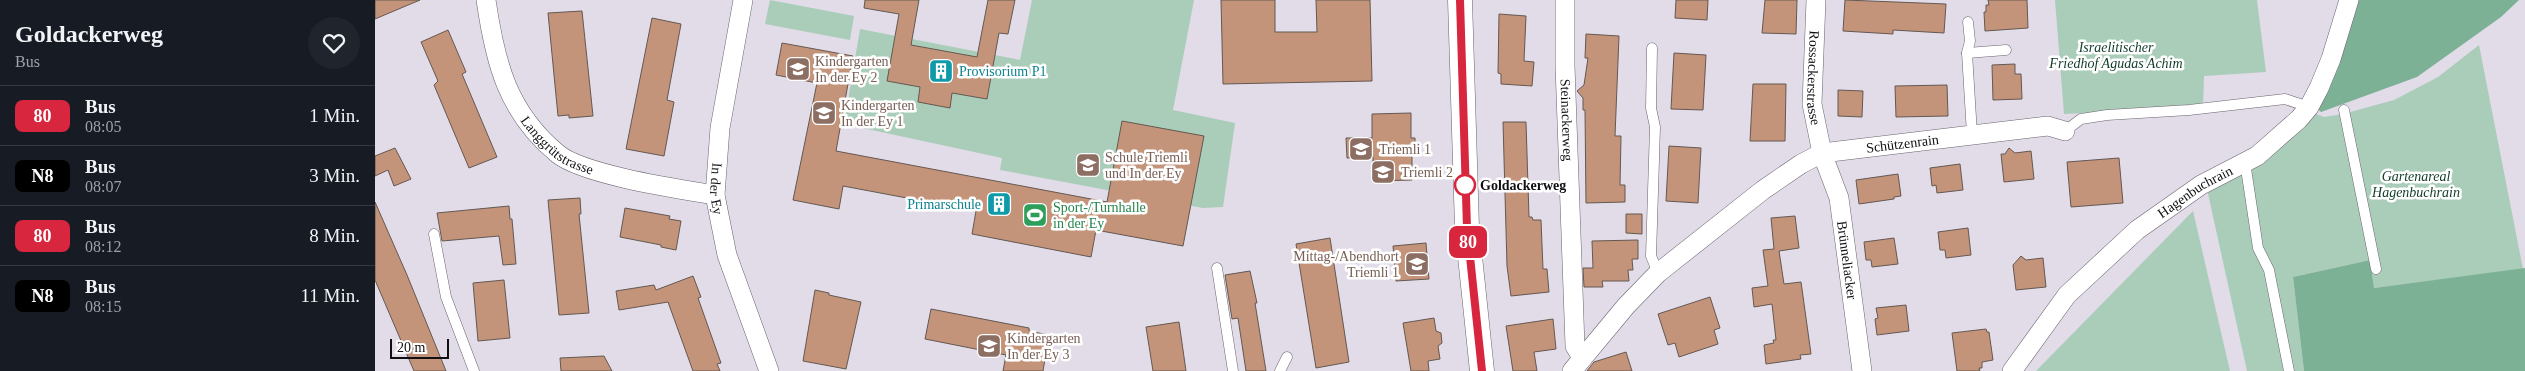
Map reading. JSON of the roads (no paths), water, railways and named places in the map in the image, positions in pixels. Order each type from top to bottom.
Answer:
[{"type":"street","name":"Langgrütstrasse","points":[[486,0],[498,67],[511,96],[531,125],[559,154],[573,162],[607,174],[715,194]]},
{"type":"street","name":"In der Ey","points":[[743,0],[720,128],[715,194],[727,255],[769,371]]},
{"type":"street","points":[[1460,0],[1467,228],[1482,371]]},
{"type":"street","name":"Steinackerweg","points":[[1565,0],[1565,75],[1577,364]]},
{"type":"street","name":"Rossackerstrasse","points":[[1816,0],[1812,104],[1822,153]]},
{"type":"street","name":"Hagenbuchrain","points":[[2012,371],[2067,295],[2137,230],[2201,184],[2257,156],[2299,119],[2309,107],[2331,59],[2349,0]]},
{"type":"street","name":"Schützenrain","points":[[1577,364],[1626,306],[1658,273],[1763,190],[1801,164],[1822,153],[2048,126],[2065,131]]},
{"type":"street","name":"Brünneliacker","points":[[1822,153],[1839,198],[1862,371]]},
{"type":"lane","points":[[1968,22],[1970,41],[1967,53],[1972,134]]},
{"type":"lane","points":[[1652,48],[1651,108],[1655,127],[1651,256],[1658,273]]},
{"type":"lane","points":[[1967,53],[2006,50]]},
{"type":"lane","name":"Schützenrain","points":[[2065,131],[2081,119],[2107,115],[2189,110],[2285,99],[2309,107]]},
{"type":"lane","points":[[2345,110],[2376,269]]},
{"type":"lane","points":[[2245,162],[2258,248],[2269,270],[2289,371]]},
{"type":"lane","points":[[434,234],[446,297],[474,371]]},
{"type":"lane","points":[[1217,268],[1233,371]]},
{"type":"lane","points":[[1280,371],[1287,357]]},
{"type":"place","name":"Kindergarten In der Ey 2","points":[[798,69]]},
{"type":"place","name":"Provisorium P1","points":[[941,71]]},
{"type":"place","name":"Kindergarten In der Ey 1","points":[[824,113]]},
{"type":"place","name":"Triemli 1","points":[[1361,149]]},
{"type":"place","name":"Schule Triemli und In der Ey","points":[[1088,165]]},
{"type":"place","name":"Triemli 2","points":[[1383,172]]},
{"type":"place","name":"Goldackerweg","points":[[1465,185]]},
{"type":"place","name":"Primarschule","points":[[999,204]]},
{"type":"place","name":"Sport-/Turnhalle in der Ey","points":[[1035,215]]},
{"type":"place","name":"Mittag-/Abendhort Triemli 1","points":[[1417,264]]},
{"type":"place","name":"Kindergarten In der Ey 3","points":[[989,346]]},
{"type":"park label","name":"Israelitischer Friedhof Agudas Achim","points":[[2116,56]]},
{"type":"park label","name":"Gartenareal Hagenbuchrain","points":[[2416,184]]}]
